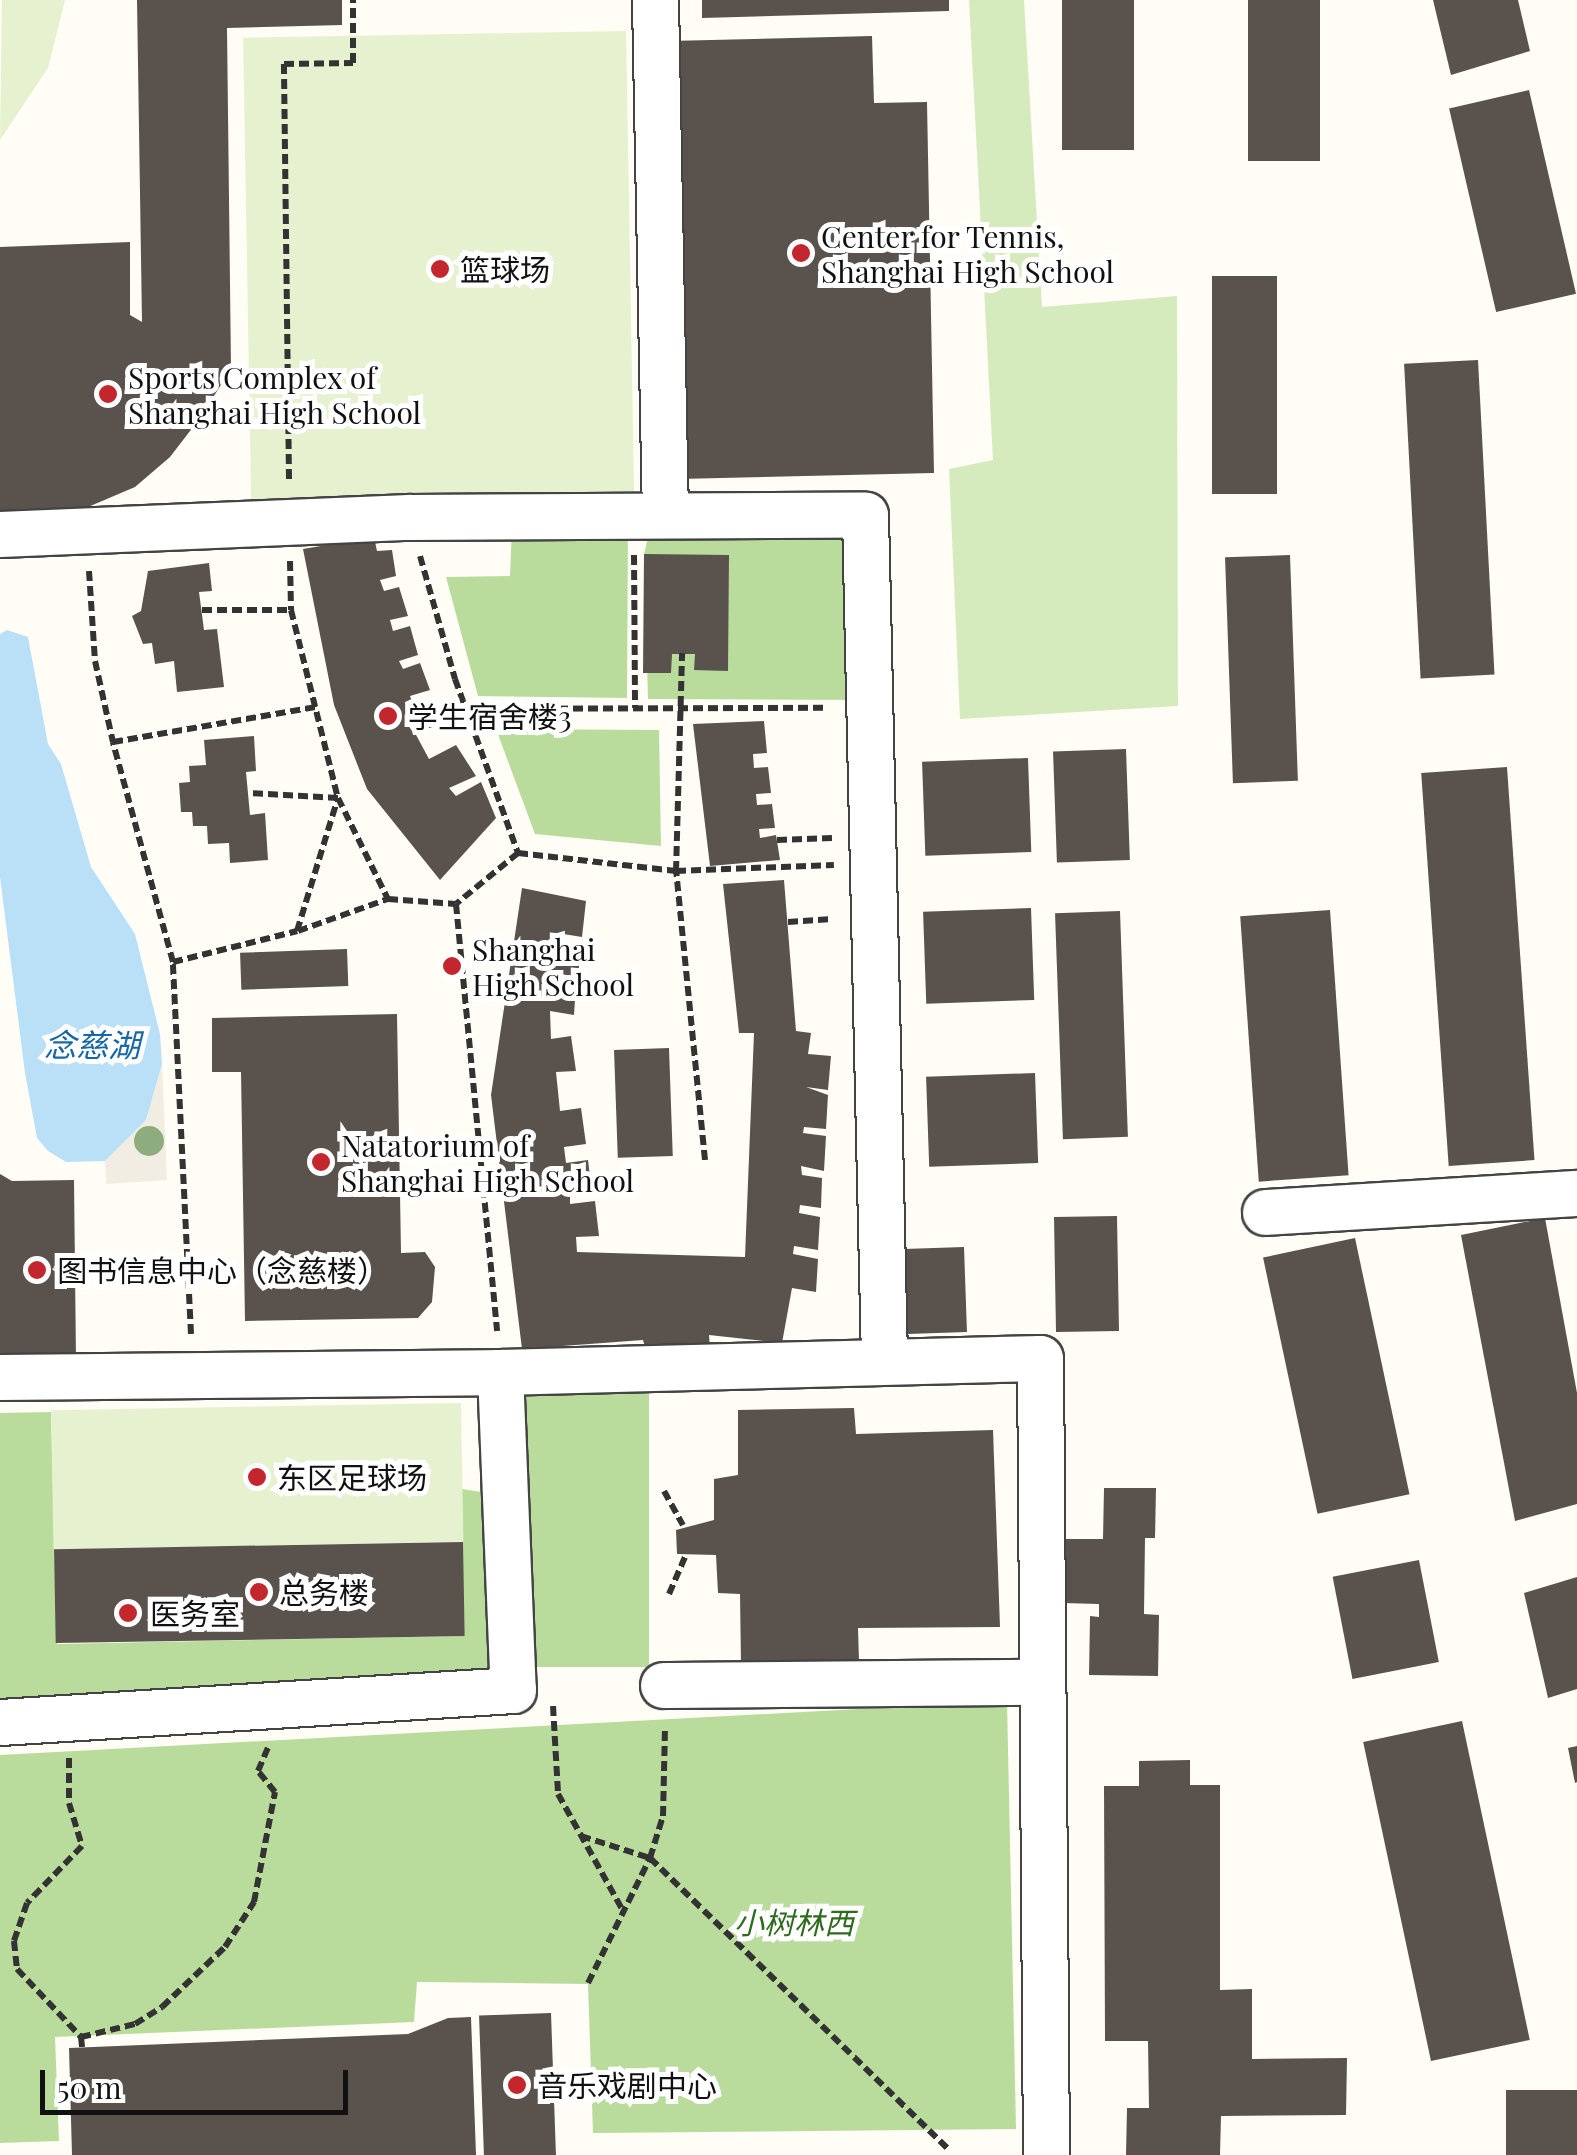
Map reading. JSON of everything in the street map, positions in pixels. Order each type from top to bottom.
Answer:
[{"type":"lane","points":[[650,514],[655,0]]},
{"type":"lane","points":[[0,534],[409,517],[865,515],[873,612],[869,708],[884,1360]]},
{"type":"lane","points":[[1265,1212],[1577,1193]]},
{"type":"lane","points":[[0,1377],[500,1372],[1040,1358],[1046,2155]]},
{"type":"lane","points":[[0,1722],[513,1690],[500,1372]]},
{"type":"lane","points":[[662,1685],[1042,1682]]},
{"type":"path","points":[[352,0],[353,62],[284,64],[291,610],[338,798],[388,899]]},
{"type":"path","points":[[635,708],[650,514]]},
{"type":"path","points":[[409,517],[468,709],[518,853]]},
{"type":"path","points":[[86,532],[95,661],[173,962],[193,1375]]},
{"type":"path","points":[[202,610],[291,610]]},
{"type":"path","points":[[682,654],[676,871],[704,1160]]},
{"type":"path","points":[[113,742],[315,707]]},
{"type":"path","points":[[468,709],[869,708]]},
{"type":"path","points":[[248,793],[338,798]]},
{"type":"path","points":[[297,931],[338,798]]},
{"type":"path","points":[[173,962],[297,931],[388,899],[456,904],[518,853],[676,871],[875,864]]},
{"type":"path","points":[[456,904],[500,1372]]},
{"type":"path","points":[[664,1491],[683,1525]]},
{"type":"path","points":[[669,1594],[685,1556]]},
{"type":"path","points":[[588,1984],[650,1858],[664,1816],[662,1685]]},
{"type":"path","points":[[552,1690],[558,1794],[622,1909]]},
{"type":"path","points":[[81,2037],[135,2024],[162,2007],[216,1957],[254,1902],[275,1792],[258,1770],[273,1705]]},
{"type":"path","points":[[82,2047],[81,2037],[17,1970],[14,1941],[26,1903],[82,1846],[69,1804],[69,1758],[90,1717]]},
{"type":"path","points":[[581,1836],[650,1858],[948,2149]]},
{"type":"green space","points":[[2,0],[65,0],[48,68],[0,140]]},
{"type":"green space","points":[[969,0],[1024,0],[1042,307],[1177,296],[1178,706],[960,719],[949,469],[993,460]]},
{"type":"green space","name":"篮球场","points":[[626,31],[634,499],[251,506],[243,38]]},
{"type":"green space","points":[[855,522],[858,700],[648,699],[644,554],[651,525]]},
{"type":"green space","points":[[512,528],[628,529],[627,698],[478,696],[446,577],[510,576]]},
{"type":"green space","points":[[496,729],[659,730],[661,846],[535,834]]},
{"type":"green space","points":[[514,1389],[649,1389],[649,1667],[514,1667]]},
{"type":"green space","name":"东区足球场","points":[[461,1403],[463,1542],[53,1549],[51,1410]]},
{"type":"green space","points":[[51,1412],[57,1644],[463,1636],[462,1489],[488,1493],[497,1678],[0,1699],[0,1413]]},
{"type":"green space","name":"小树林西","points":[[1007,1701],[1016,2129],[593,2133],[588,1984],[417,1982],[414,2022],[55,2037],[59,2141],[0,2143],[0,1755]]},
{"type":"shaded area","points":[[162,1064],[167,1180],[106,1184],[105,1161],[146,1120]]},
{"type":"water","name":"念慈湖","points":[[7,630],[28,637],[48,744],[61,764],[91,867],[135,934],[160,1034],[162,1064],[146,1120],[105,1161],[66,1162],[48,1151],[37,1138],[25,1073],[0,877],[0,634]]},
{"type":"building","points":[[137,0],[342,0],[342,25],[227,28],[231,369],[200,418],[170,457],[135,487],[88,507],[41,516],[0,510],[0,247],[130,242],[130,315],[142,322]]},
{"type":"building","points":[[702,0],[949,0],[949,11],[702,18]]},
{"type":"building","points":[[1062,0],[1134,0],[1134,150],[1062,150]]},
{"type":"building","points":[[1248,0],[1320,0],[1320,161],[1248,161]]},
{"type":"building","points":[[1433,0],[1518,0],[1530,51],[1451,75]]},
{"type":"building","name":"Center for Tennis, Shanghai High School","points":[[872,36],[874,103],[927,102],[934,473],[678,479],[669,41]]},
{"type":"building","points":[[1529,90],[1576,294],[1496,312],[1449,108]]},
{"type":"building","points":[[1212,276],[1277,276],[1277,494],[1212,494]]},
{"type":"building","points":[[1478,360],[1494,675],[1421,678],[1404,364]]},
{"type":"building","name":"学生宿舍楼3","points":[[374,537],[377,551],[392,550],[396,576],[380,580],[384,591],[399,587],[408,616],[390,620],[393,631],[410,626],[418,655],[399,661],[403,669],[420,663],[430,690],[410,696],[414,707],[433,699],[441,724],[415,733],[429,759],[456,745],[476,776],[449,788],[456,796],[481,782],[496,818],[440,880],[367,789],[334,705],[303,549]]},
{"type":"building","points":[[644,554],[729,555],[728,671],[694,670],[695,654],[672,654],[671,673],[643,673]]},
{"type":"building","points":[[1290,555],[1298,781],[1233,783],[1225,557]]},
{"type":"building","points":[[209,563],[212,591],[199,592],[204,630],[217,629],[224,687],[177,692],[174,661],[155,664],[152,643],[143,644],[132,616],[141,611],[148,571]]},
{"type":"building","points":[[764,721],[767,753],[753,754],[754,768],[768,767],[771,793],[756,794],[757,805],[772,804],[775,828],[759,829],[760,838],[776,835],[780,860],[710,866],[693,724]]},
{"type":"building","points":[[254,736],[256,771],[246,772],[250,815],[265,813],[268,860],[230,863],[229,843],[208,844],[207,826],[193,826],[192,812],[181,812],[179,783],[190,782],[189,766],[206,765],[204,740]]},
{"type":"building","points":[[1126,749],[1130,860],[1057,862],[1053,752]]},
{"type":"building","points":[[1028,758],[1031,852],[925,856],[922,762]]},
{"type":"building","points":[[1507,767],[1534,1160],[1449,1166],[1421,773]]},
{"type":"building","points":[[784,880],[796,1031],[811,1033],[808,1054],[831,1056],[828,1090],[806,1087],[828,1095],[826,1129],[804,1127],[803,1133],[826,1136],[824,1171],[801,1166],[802,1175],[822,1178],[821,1208],[800,1205],[799,1213],[820,1217],[818,1250],[794,1246],[793,1254],[818,1259],[816,1292],[792,1288],[782,1343],[709,1335],[710,1349],[646,1351],[643,1340],[522,1349],[491,1095],[522,888],[586,901],[582,937],[557,933],[555,939],[581,944],[578,978],[554,972],[551,979],[576,984],[574,1015],[550,1011],[551,1039],[571,1036],[576,1071],[556,1072],[560,1111],[581,1108],[586,1144],[564,1147],[566,1163],[588,1160],[592,1193],[570,1197],[570,1204],[595,1201],[599,1236],[576,1237],[577,1252],[745,1257],[754,1033],[739,1033],[723,884]]},
{"type":"building","points":[[1031,908],[1034,1000],[926,1004],[923,912]]},
{"type":"building","points":[[1330,910],[1349,1175],[1259,1182],[1240,916]]},
{"type":"building","points":[[1120,911],[1128,1137],[1063,1139],[1055,913]]},
{"type":"building","points":[[347,949],[348,986],[241,990],[240,953]]},
{"type":"building","name":"Natatorium of Shanghai High School","points":[[397,1014],[401,1253],[425,1252],[435,1267],[432,1302],[418,1318],[245,1321],[241,1072],[212,1072],[212,1018]]},
{"type":"building","points":[[669,1048],[673,1156],[618,1158],[614,1050]]},
{"type":"building","points":[[1035,1073],[1038,1163],[929,1167],[926,1077]]},
{"type":"building","name":"图书信息中心（念慈楼）","points":[[0,1174],[12,1181],[74,1180],[76,1360],[0,1361]]},
{"type":"building","points":[[1117,1216],[1119,1331],[1056,1332],[1054,1217]]},
{"type":"building","points":[[1545,1218],[1577,1393],[1577,1504],[1515,1521],[1461,1235]]},
{"type":"building","points":[[1355,1238],[1409,1494],[1318,1514],[1263,1258]]},
{"type":"building","points":[[964,1247],[967,1332],[907,1334],[904,1249]]},
{"type":"building","points":[[854,1408],[856,1434],[993,1430],[1000,1627],[858,1628],[859,1661],[741,1665],[740,1594],[718,1593],[716,1555],[677,1554],[676,1530],[714,1520],[714,1479],[738,1475],[738,1410]]},
{"type":"building","points":[[1104,1488],[1156,1488],[1155,1538],[1145,1538],[1144,1614],[1159,1615],[1158,1676],[1089,1675],[1090,1616],[1099,1617],[1099,1604],[1062,1603],[1063,1539],[1103,1539]]},
{"type":"building","name":"总务楼","points":[[463,1542],[465,1636],[56,1643],[54,1549]]},
{"type":"building","points":[[1419,1560],[1439,1662],[1352,1679],[1333,1577]]},
{"type":"building","points":[[1577,1577],[1577,1689],[1548,1698],[1524,1593]]},
{"type":"building","points":[[1462,1721],[1530,2040],[1431,2061],[1363,1742]]},
{"type":"building","points":[[1577,1746],[1577,1782],[1575,1783],[1568,1748]]},
{"type":"building","points":[[1190,1760],[1190,1785],[1220,1785],[1220,1990],[1252,1989],[1252,2059],[1347,2058],[1346,2115],[1221,2116],[1220,2155],[1126,2155],[1127,2108],[1149,2108],[1148,2041],[1105,2041],[1104,1786],[1139,1786],[1139,1761]]},
{"type":"building","name":"音乐戏剧中心","points":[[551,2013],[556,2155],[484,2155],[479,2016]]},
{"type":"building","points":[[471,2017],[476,2155],[72,2155],[69,2048],[408,2034],[448,2018]]},
{"type":"building","points":[[1506,2090],[1577,2090],[1577,2155],[1506,2155]]},
{"type":"place","name":"Center for Tennis, Shanghai High School","points":[[801,253]]},
{"type":"place","name":"篮球场","points":[[440,269]]},
{"type":"place","name":"Sports Complex of Shanghai High School","points":[[108,394]]},
{"type":"place","name":"学生宿舍楼3","points":[[388,716]]},
{"type":"place","name":"Shanghai High School","points":[[452,966]]},
{"type":"place","name":"Natatorium of Shanghai High School","points":[[321,1162]]},
{"type":"place","name":"图书信息中心（念慈楼）","points":[[37,1270]]},
{"type":"place","name":"东区足球场","points":[[257,1477]]},
{"type":"place","name":"总务楼","points":[[259,1592]]},
{"type":"place","name":"医务室","points":[[128,1613]]},
{"type":"place","name":"音乐戏剧中心","points":[[517,2085]]}]
